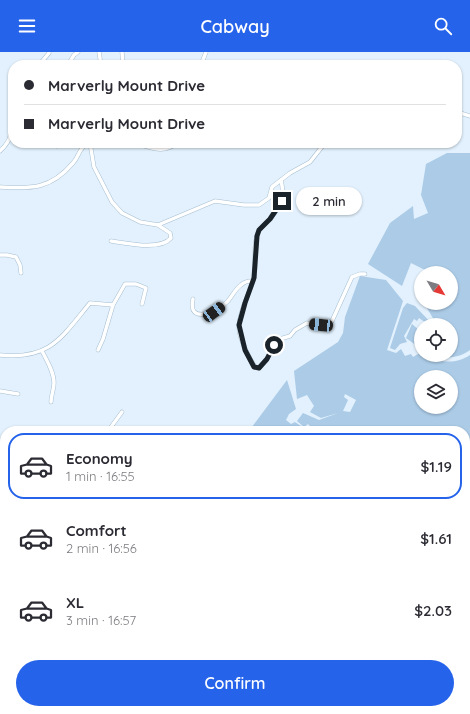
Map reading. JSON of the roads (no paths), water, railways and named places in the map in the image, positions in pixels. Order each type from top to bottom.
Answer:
[{"type":"street","points":[[71,60],[78,52]]},
{"type":"street","points":[[0,151],[8,142]]},
{"type":"street","points":[[0,187],[40,187],[59,176],[75,161],[81,148]]},
{"type":"street","points":[[90,148],[94,167],[112,202],[122,213],[140,222],[158,225],[170,233],[171,238],[167,242],[150,246],[111,241]]},
{"type":"street","points":[[151,148],[170,148]]},
{"type":"street","points":[[158,225],[216,201],[244,205],[259,205],[269,198],[272,187],[290,173],[310,162],[321,148]]},
{"type":"street","points":[[281,180],[283,190],[282,201],[270,219],[259,230],[257,236],[254,278],[239,325],[245,350],[254,367],[259,368],[267,359],[274,345],[280,340],[290,336],[295,330],[307,323],[321,325],[332,321],[352,277],[364,274]]},
{"type":"street","points":[[0,255],[16,257],[20,265],[20,273]]},
{"type":"street","points":[[193,299],[191,306],[193,310],[206,315],[214,312],[226,303],[241,285],[247,281],[252,282]]},
{"type":"street","points":[[98,350],[103,339],[113,305],[125,284],[136,284],[146,288],[142,304]]},
{"type":"street","points":[[0,355],[15,357],[27,356],[42,351],[58,341],[90,303],[113,305]]},
{"type":"street","points":[[42,351],[54,378],[54,385],[50,396],[51,402]]},
{"type":"street","points":[[0,390],[18,394]]},
{"type":"street","points":[[112,426],[122,412]]}]
